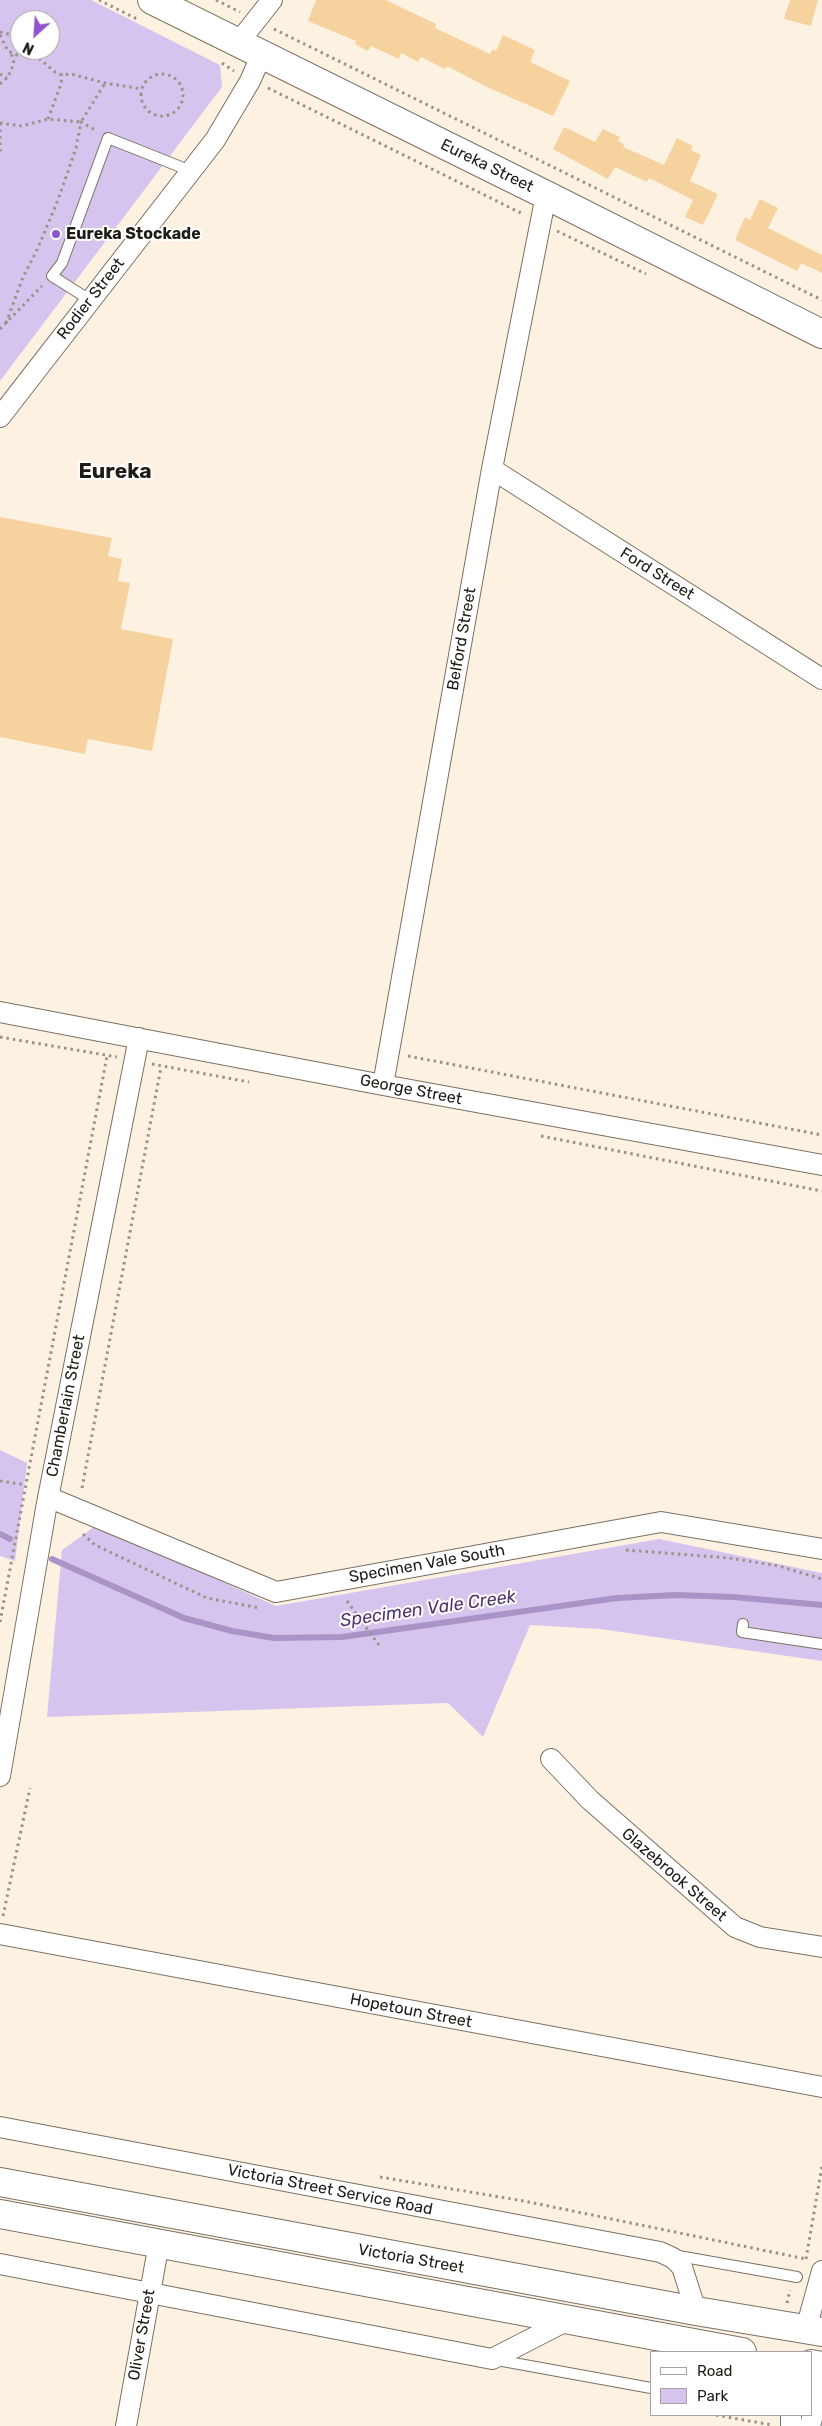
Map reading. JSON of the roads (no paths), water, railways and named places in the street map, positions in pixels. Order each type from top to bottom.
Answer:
[{"type":"main road","name":"Eureka Street","points":[[152,0],[546,194],[822,334]]},
{"type":"main road","name":"Victoria Street","points":[[0,2182],[696,2311],[810,2338]]},
{"type":"main road","name":"Victoria Street","points":[[0,2214],[737,2351]]},
{"type":"street","points":[[238,43],[272,0]]},
{"type":"street","name":"Rodier Street","points":[[0,417],[191,172],[225,125],[250,81],[262,54]]},
{"type":"street","name":"Belford Street","points":[[383,1085],[492,469],[546,194]]},
{"type":"street","name":"Ford Street","points":[[492,469],[822,679]]},
{"type":"street","name":"George Street","points":[[0,1012],[383,1085],[822,1165]]},
{"type":"street","name":"Chamberlain Street","points":[[0,1776],[3,1745],[48,1496],[139,1038]]},
{"type":"street","name":"Specimen Vale South","points":[[48,1496],[276,1592],[661,1522],[822,1549]]},
{"type":"street","name":"Glazebrook Street","points":[[552,1759],[590,1800],[735,1927],[760,1937],[822,1947]]},
{"type":"street","name":"Hopetoun Street","points":[[1,1928],[822,2087]]},
{"type":"street","name":"Victoria Street Service Road","points":[[0,2127],[660,2252],[673,2258],[682,2267],[696,2311]]},
{"type":"street","name":"Oliver Street","points":[[126,2426],[159,2243]]},
{"type":"street","points":[[0,2264],[492,2359],[568,2320]]},
{"type":"street","points":[[810,2338],[814,2265]]},
{"type":"street","points":[[810,2426],[822,2379]]},
{"type":"lane","points":[[90,300],[52,276],[62,263],[108,138],[191,172]]},
{"type":"lane","points":[[743,1624],[742,1632],[822,1644]]},
{"type":"lane","name":"Victoria Street Service Road","points":[[660,2252],[797,2277]]},
{"type":"lane","points":[[492,2359],[650,2388]]},
{"type":"waterway","name":"Specimen Vale Creek","points":[[0,1534],[10,1539]]},
{"type":"waterway","name":"Specimen Vale Creek","points":[[52,1559],[184,1618],[232,1631],[274,1638],[342,1637],[617,1598],[676,1595],[733,1597],[822,1605]]},
{"type":"place","name":"Eureka Stockade","points":[[56,234]]},
{"type":"district","name":"Eureka","points":[[115,472]]}]
